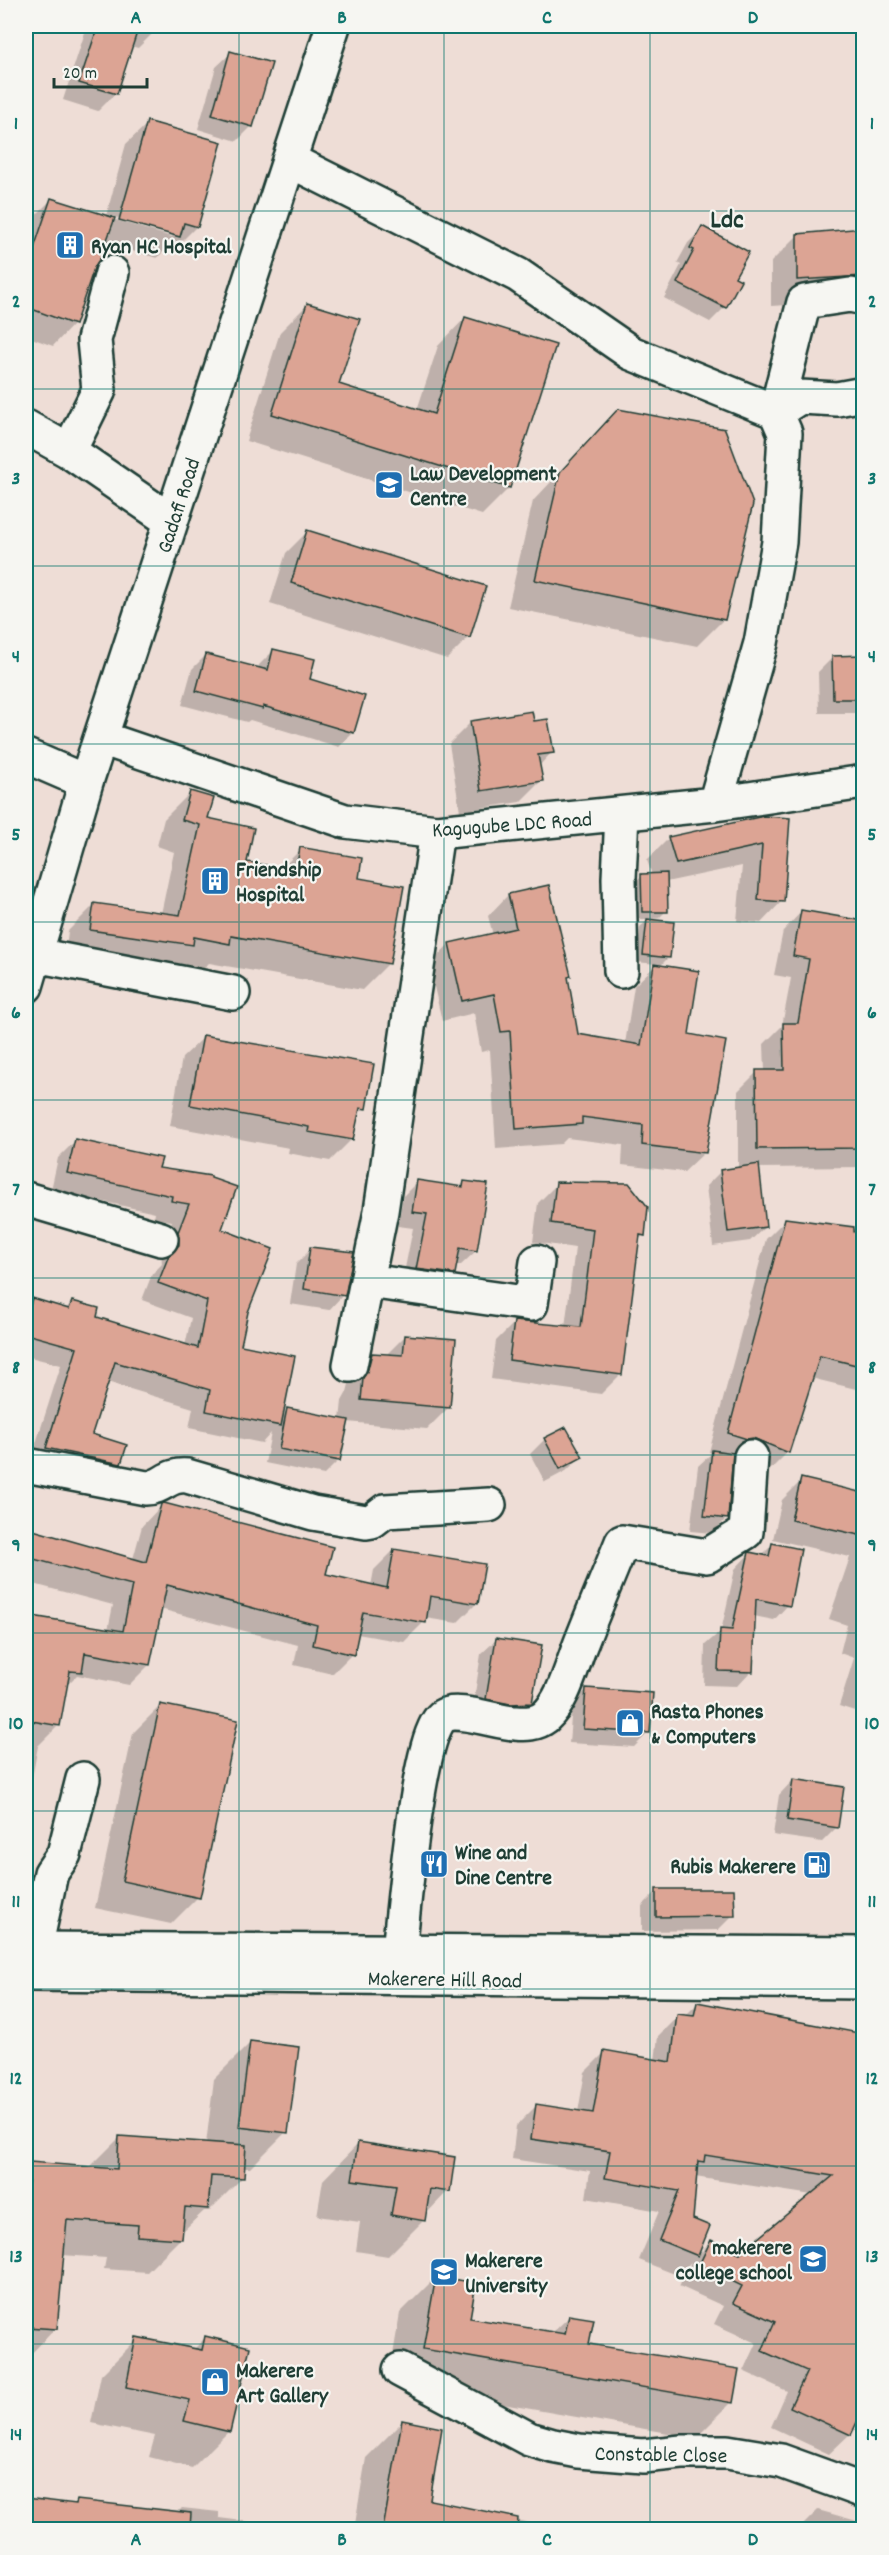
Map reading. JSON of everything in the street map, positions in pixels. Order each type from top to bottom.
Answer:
[{"type":"street","name":"Gadafi Road","points":[[30,971],[86,782],[333,26]]},
{"type":"street","points":[[289,160],[518,275],[631,353],[776,412]]},
{"type":"street","points":[[69,451],[99,390],[94,340],[112,273]]},
{"type":"street","points":[[715,804],[761,643],[779,542],[785,433],[776,412],[804,302],[850,295],[864,298]]},
{"type":"street","points":[[776,412],[800,397],[837,399],[864,394]]},
{"type":"street","points":[[26,427],[69,451],[171,522]]},
{"type":"street","name":"Kagugube LDC Road","points":[[101,738],[345,821],[437,832],[715,804],[864,782]]},
{"type":"street","points":[[26,756],[86,782]]},
{"type":"street","points":[[621,971],[619,878],[622,814]]},
{"type":"street","points":[[350,1365],[381,1212],[410,1030],[437,832]]},
{"type":"street","points":[[30,971],[232,993]]},
{"type":"street","points":[[26,1199],[161,1239]]},
{"type":"street","points":[[368,1281],[531,1304],[537,1262]]},
{"type":"street","points":[[399,1952],[409,1855],[426,1750],[434,1728],[443,1716],[455,1713],[511,1723],[531,1724],[543,1718],[551,1710],[565,1683],[622,1542],[707,1556],[746,1532],[751,1457]]},
{"type":"street","points":[[26,1465],[146,1488],[154,1488],[171,1477],[187,1476],[313,1513],[366,1522],[372,1521],[385,1511],[489,1505]]},
{"type":"street","points":[[29,1957],[51,1873],[64,1854],[83,1779]]},
{"type":"street","name":"Makerere Hill Road","points":[[29,1957],[399,1952],[864,1954]]},
{"type":"street","name":"Makerere Hill Road","points":[[29,1957],[864,1982]]},
{"type":"street","name":"Constable Close","points":[[400,2370],[529,2439],[553,2446],[579,2451],[643,2456],[682,2452],[727,2452],[781,2461],[864,2491]]},
{"type":"building","points":[[98,26],[139,26],[117,94],[79,83]]},
{"type":"building","points":[[230,51],[272,63],[253,127],[212,115]]},
{"type":"building","points":[[147,121],[222,142],[198,227],[184,223],[180,237],[119,220]]},
{"type":"building","name":"Ryan HC Hospital","points":[[51,198],[115,218],[100,259],[94,268],[75,325],[26,307],[26,272]]},
{"type":"building","points":[[702,226],[749,252],[735,277],[741,280],[726,308],[677,283],[694,250],[690,248]]},
{"type":"building","points":[[864,228],[864,276],[797,280],[797,234]]},
{"type":"building","points":[[307,303],[360,319],[339,384],[434,414],[465,317],[556,345],[510,488],[272,414]]},
{"type":"building","points":[[618,409],[725,429],[753,504],[725,620],[535,580],[560,472]]},
{"type":"building","points":[[307,530],[486,586],[470,638],[291,583]]},
{"type":"building","points":[[273,649],[315,659],[310,679],[365,696],[354,733],[263,706],[263,709],[196,691],[206,654],[268,670]]},
{"type":"building","points":[[864,655],[864,699],[833,699],[832,656]]},
{"type":"building","points":[[532,711],[534,721],[548,719],[554,753],[538,755],[543,781],[481,791],[470,721]]},
{"type":"building","points":[[190,791],[214,798],[208,818],[254,828],[247,862],[296,870],[300,847],[362,858],[359,878],[404,886],[390,964],[231,936],[230,944],[194,937],[193,945],[90,930],[94,903],[180,915],[200,825],[182,820]]},
{"type":"building","points":[[764,816],[790,818],[784,902],[758,900],[762,845],[676,864],[668,837]]},
{"type":"building","points":[[667,873],[668,912],[642,912],[641,874]]},
{"type":"building","points":[[549,885],[571,976],[568,977],[578,1034],[641,1045],[654,964],[699,971],[689,1034],[726,1041],[706,1153],[642,1145],[643,1125],[582,1117],[582,1124],[516,1129],[510,1031],[501,1032],[494,994],[462,1001],[449,943],[516,928],[508,894]]},
{"type":"building","points":[[801,910],[864,921],[864,1148],[757,1149],[756,1070],[784,1070],[783,1023],[798,1023],[809,959],[793,956]]},
{"type":"building","points":[[647,919],[674,922],[670,958],[643,955]]},
{"type":"building","points":[[203,1035],[374,1064],[366,1109],[360,1108],[353,1140],[308,1132],[309,1127],[190,1105]]},
{"type":"building","points":[[75,1139],[162,1158],[159,1168],[211,1176],[211,1178],[237,1187],[222,1229],[273,1249],[248,1312],[241,1345],[295,1356],[281,1426],[206,1411],[210,1390],[115,1362],[92,1434],[127,1445],[121,1464],[46,1448],[77,1348],[26,1334],[32,1298],[69,1309],[72,1301],[99,1308],[97,1317],[198,1348],[207,1301],[158,1283],[169,1255],[179,1245],[178,1232],[189,1204],[171,1201],[172,1196],[67,1173]]},
{"type":"building","points":[[759,1164],[766,1227],[728,1232],[720,1170]]},
{"type":"building","points":[[417,1180],[463,1187],[464,1181],[488,1184],[477,1251],[460,1248],[455,1274],[416,1269],[427,1214],[412,1212]]},
{"type":"building","points":[[556,1182],[629,1183],[648,1207],[645,1236],[640,1235],[622,1375],[509,1360],[514,1321],[581,1327],[593,1229],[551,1223]]},
{"type":"building","points":[[785,1218],[854,1227],[854,1232],[864,1234],[864,1367],[820,1356],[789,1453],[753,1438],[747,1439],[728,1433]]},
{"type":"building","points":[[310,1247],[354,1252],[345,1296],[304,1289]]},
{"type":"building","points":[[405,1335],[456,1339],[450,1408],[361,1400],[363,1378],[372,1353],[403,1355]]},
{"type":"building","points":[[287,1408],[349,1420],[340,1461],[279,1449]]},
{"type":"building","points":[[566,1427],[583,1457],[560,1469],[544,1438]]},
{"type":"building","points":[[712,1450],[733,1453],[728,1519],[704,1516]]},
{"type":"building","points":[[801,1478],[864,1493],[864,1536],[791,1520]]},
{"type":"building","points":[[161,1504],[333,1547],[326,1574],[387,1588],[394,1549],[485,1564],[478,1604],[430,1596],[426,1623],[363,1612],[354,1655],[313,1645],[317,1625],[167,1585],[150,1665],[85,1653],[82,1672],[70,1671],[60,1726],[26,1720],[26,1615],[123,1631],[132,1585],[26,1557],[26,1528],[146,1562]]},
{"type":"building","points":[[772,1543],[801,1549],[790,1606],[756,1599],[753,1672],[718,1671],[720,1629],[732,1630],[749,1552],[769,1556]]},
{"type":"building","points":[[496,1638],[542,1645],[532,1703],[510,1704],[486,1699]]},
{"type":"building","points":[[586,1688],[653,1693],[650,1733],[583,1729]]},
{"type":"building","points":[[160,1704],[238,1720],[200,1898],[122,1881]]},
{"type":"building","points":[[793,1779],[844,1787],[838,1828],[787,1820]]},
{"type":"building","points":[[656,1889],[734,1889],[735,1916],[656,1917]]},
{"type":"building","points":[[697,2002],[864,2034],[864,2407],[851,2435],[790,2407],[807,2371],[762,2351],[775,2322],[733,2303],[742,2286],[699,2265],[711,2240],[740,2253],[833,2176],[705,2155],[704,2162],[698,2161],[693,2219],[710,2226],[698,2256],[659,2240],[679,2191],[605,2178],[610,2151],[531,2139],[536,2104],[593,2113],[604,2050],[671,2062],[677,2014],[694,2016]]},
{"type":"building","points":[[250,2041],[299,2047],[288,2133],[239,2127]]},
{"type":"building","points":[[119,2136],[246,2145],[244,2178],[211,2176],[208,2209],[185,2207],[182,2239],[137,2236],[138,2225],[67,2220],[57,2329],[26,2327],[26,2214],[30,2162],[117,2169]]},
{"type":"building","points":[[358,2142],[455,2157],[450,2192],[430,2189],[425,2221],[391,2215],[396,2186],[352,2180]]},
{"type":"building","points":[[436,2276],[476,2283],[470,2318],[565,2334],[569,2315],[594,2319],[589,2344],[739,2369],[733,2403],[423,2349]]},
{"type":"building","points":[[205,2336],[250,2347],[230,2432],[184,2421],[190,2400],[126,2387],[136,2337],[202,2350]]},
{"type":"building","points":[[402,2420],[442,2428],[430,2500],[518,2518],[517,2529],[383,2529]]},
{"type":"building","points":[[26,2498],[76,2504],[77,2500],[191,2513],[190,2529],[26,2527]]},
{"type":"place","name":"Ryan HC Hospital","points":[[70,245]]},
{"type":"place","name":"Law Development Centre","points":[[389,485]]},
{"type":"place","name":"Friendship Hospital","points":[[215,881]]},
{"type":"place","name":"Rasta Phones & Computers","points":[[630,1723]]},
{"type":"place","name":"Wine and Dine Centre","points":[[434,1864]]},
{"type":"place","name":"Rubis Makerere","points":[[817,1865]]},
{"type":"place","name":"makerere college school","points":[[813,2259]]},
{"type":"place","name":"Makerere University","points":[[444,2272]]},
{"type":"place","name":"Makerere Art Gallery","points":[[215,2382]]},
{"type":"district","name":"Ldc","points":[[727,218]]}]
